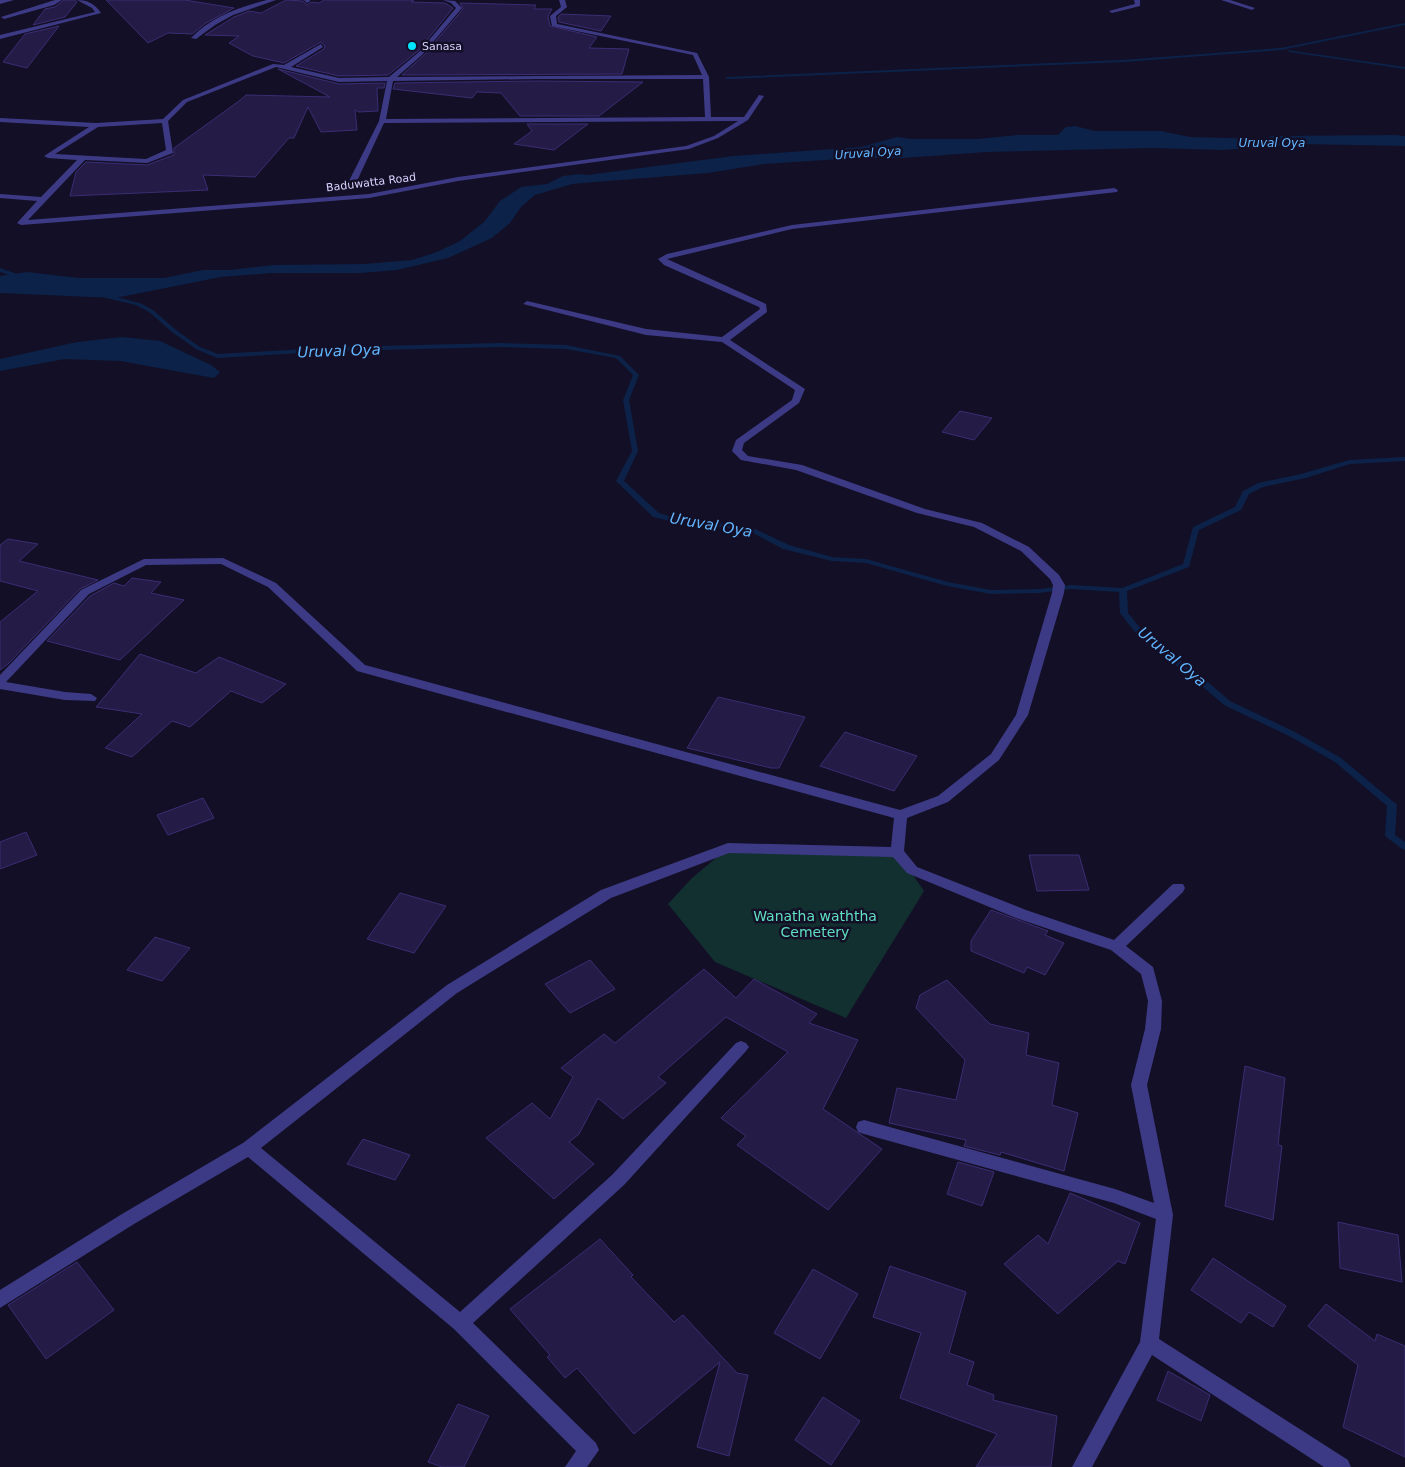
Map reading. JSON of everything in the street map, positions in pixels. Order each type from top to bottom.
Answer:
[{"type":"street","points":[[0,2],[11,0]]},
{"type":"street","points":[[4,17],[52,4],[59,0]]},
{"type":"street","points":[[0,37],[98,13],[94,7],[80,0]]},
{"type":"street","points":[[194,38],[212,22],[237,10],[272,0]]},
{"type":"street","points":[[394,80],[421,54],[459,8],[453,2],[446,0]]},
{"type":"street","points":[[562,0],[564,7],[553,16],[554,25],[696,54],[706,77],[708,119]]},
{"type":"street","points":[[1112,11],[1138,5],[1137,0]]},
{"type":"street","points":[[1224,0],[1240,2],[1252,8]]},
{"type":"street","points":[[286,66],[321,46]]},
{"type":"street","points":[[0,120],[96,126],[165,121],[185,101],[275,65],[286,66],[339,80],[706,77]]},
{"type":"street","name":"Baduwatta Road","points":[[353,181],[382,121],[394,80]]},
{"type":"street","name":"Baduwatta Road","points":[[43,199],[21,223],[368,196],[494,174],[687,148],[716,137],[746,119],[761,96]]},
{"type":"street","points":[[382,121],[746,119]]},
{"type":"street","points":[[96,126],[48,156],[147,161],[170,151],[165,121]]},
{"type":"street","points":[[0,196],[43,199],[83,158]]},
{"type":"street","points":[[724,340],[764,310],[763,306],[667,263],[662,259],[667,256],[792,227],[1114,190]]},
{"type":"street","points":[[0,684],[85,592],[144,562],[223,561],[272,585],[361,668],[901,815],[943,799],[995,757],[1022,714],[1058,589],[1055,577],[1025,549],[978,525],[921,511],[798,467],[745,458],[737,452],[739,442],[796,401],[800,389],[724,340],[646,332],[527,304]]},
{"type":"street","points":[[0,684],[65,696],[91,698]]},
{"type":"street","points":[[896,852],[901,815]]},
{"type":"street","points":[[0,1300],[128,1219],[249,1148],[452,989],[606,894],[728,848],[896,852],[912,870],[950,887],[1021,914],[1116,946],[1148,971],[1155,1001],[1152,1030],[1139,1085],[1165,1215],[1149,1343],[1082,1467]]},
{"type":"street","points":[[1116,946],[1178,888]]},
{"type":"street","points":[[460,1323],[618,1180],[741,1047]]},
{"type":"street","points":[[864,1127],[1115,1196],[1165,1215]]},
{"type":"street","points":[[249,1148],[460,1323],[588,1450],[575,1467]]},
{"type":"street","points":[[1149,1343],[1341,1467]]},
{"type":"green space","name":"Wanatha waththa Cemetery","points":[[728,848],[897,852],[924,891],[846,1018],[715,962],[668,904],[692,878]]},
{"type":"water","points":[[1075,126],[1095,131],[1161,131],[1190,137],[1264,139],[1272,136],[1396,135],[1405,136],[1405,146],[1302,144],[1224,150],[1152,148],[987,152],[764,164],[708,173],[572,184],[535,195],[521,207],[510,223],[492,238],[448,258],[397,270],[361,273],[272,273],[221,277],[115,298],[0,293],[0,276],[27,272],[79,278],[164,278],[203,270],[229,270],[274,265],[365,264],[412,260],[437,252],[460,241],[484,222],[500,201],[521,187],[547,184],[563,176],[587,175],[733,156],[861,147],[897,137],[912,139],[978,139],[1017,135],[1058,135],[1066,127]]},
{"type":"water","points":[[122,337],[160,341],[211,365],[220,372],[214,378],[120,361],[65,359],[0,371],[0,359],[77,342]]},
{"type":"building","points":[[64,0],[75,0],[77,2],[65,17],[33,25],[45,9],[55,7]]},
{"type":"building","points":[[106,0],[185,0],[234,8],[206,23],[192,34],[168,33],[148,43]]},
{"type":"building","points":[[286,0],[303,1],[307,5],[311,2],[319,3],[324,0],[414,0],[411,2],[445,3],[453,8],[418,51],[388,75],[339,76],[296,66],[324,49],[325,46],[321,42],[284,63],[253,56],[229,43],[239,36],[205,35],[234,17],[249,11],[261,13]]},
{"type":"building","points":[[460,3],[536,5],[534,9],[552,9],[548,16],[550,26],[597,37],[589,48],[629,49],[622,74],[402,75],[424,55],[463,9]]},
{"type":"building","points":[[561,14],[611,16],[601,31],[559,22],[558,17]]},
{"type":"building","points":[[59,26],[27,68],[3,62],[25,34]]},
{"type":"building","points":[[278,69],[339,84],[385,83],[384,88],[377,88],[378,111],[359,112],[355,110],[357,130],[321,132],[308,107],[294,138],[289,138],[255,177],[203,175],[208,190],[70,196],[76,172],[86,162],[147,165],[174,155],[174,148],[246,95],[330,97]]},
{"type":"building","points":[[643,82],[599,116],[520,116],[501,93],[477,92],[472,98],[393,89],[395,83]]},
{"type":"building","points":[[527,124],[588,124],[554,150],[514,144],[532,131]]},
{"type":"building","points":[[960,411],[992,418],[974,440],[942,432]]},
{"type":"building","points":[[8,539],[38,544],[19,561],[98,580],[80,589],[0,670],[0,622],[38,591],[0,581],[0,545]]},
{"type":"building","points":[[132,578],[161,582],[151,593],[184,600],[120,660],[47,641],[90,596],[114,583],[124,586]]},
{"type":"building","points":[[140,654],[196,673],[219,657],[286,684],[262,703],[231,691],[190,727],[172,721],[132,757],[105,748],[142,714],[96,707]]},
{"type":"building","points":[[718,697],[805,717],[779,768],[771,768],[687,748]]},
{"type":"building","points":[[845,732],[917,756],[894,791],[820,766]]},
{"type":"building","points":[[203,798],[214,818],[168,835],[157,815]]},
{"type":"building","points":[[26,832],[37,855],[0,869],[0,842]]},
{"type":"building","points":[[1029,855],[1079,855],[1089,890],[1037,891]]},
{"type":"building","points":[[400,893],[446,906],[414,953],[367,939]]},
{"type":"building","points":[[991,910],[1048,931],[1045,935],[1064,943],[1045,975],[1027,967],[1024,973],[971,951],[971,941]]},
{"type":"building","points":[[155,937],[190,948],[162,981],[127,970]]},
{"type":"building","points":[[590,960],[615,989],[570,1013],[545,984]]},
{"type":"building","points":[[704,969],[736,998],[754,979],[817,1014],[809,1023],[858,1040],[823,1109],[882,1149],[828,1210],[737,1145],[746,1136],[721,1118],[788,1052],[726,1017],[658,1077],[666,1083],[623,1119],[598,1098],[579,1134],[569,1142],[594,1164],[554,1199],[486,1138],[532,1103],[550,1119],[573,1077],[561,1068],[604,1034],[615,1043]]},
{"type":"building","points":[[947,980],[990,1024],[1029,1033],[1026,1055],[1059,1063],[1052,1105],[1078,1113],[1064,1171],[1001,1152],[1000,1155],[964,1146],[966,1140],[889,1123],[897,1088],[956,1100],[965,1060],[916,1008],[920,995]]},
{"type":"building","points":[[1245,1066],[1285,1078],[1278,1145],[1282,1146],[1273,1220],[1225,1206]]},
{"type":"building","points":[[363,1139],[410,1155],[395,1180],[347,1164]]},
{"type":"building","points":[[958,1162],[994,1172],[982,1206],[947,1194]]},
{"type":"building","points":[[1070,1193],[1140,1223],[1125,1264],[1118,1261],[1058,1314],[1004,1264],[1038,1235],[1048,1244]]},
{"type":"building","points":[[1338,1222],[1398,1235],[1402,1282],[1340,1268]]},
{"type":"building","points":[[600,1239],[633,1275],[631,1277],[674,1322],[683,1315],[737,1373],[748,1375],[729,1456],[697,1447],[720,1362],[634,1434],[577,1368],[565,1378],[547,1357],[550,1355],[510,1309]]},
{"type":"building","points":[[1213,1258],[1286,1306],[1273,1327],[1249,1312],[1241,1323],[1191,1290]]},
{"type":"building","points":[[77,1262],[114,1310],[46,1359],[8,1305]]},
{"type":"building","points":[[890,1266],[966,1292],[949,1353],[974,1362],[967,1385],[994,1395],[993,1400],[1057,1416],[1051,1467],[976,1467],[997,1434],[900,1398],[921,1333],[873,1317]]},
{"type":"building","points":[[813,1269],[858,1294],[820,1359],[774,1333]]},
{"type":"building","points":[[1326,1304],[1375,1341],[1377,1334],[1405,1346],[1405,1457],[1343,1427],[1358,1365],[1308,1326]]},
{"type":"building","points":[[1168,1371],[1210,1395],[1201,1421],[1157,1400]]},
{"type":"building","points":[[823,1397],[860,1421],[831,1465],[795,1440]]},
{"type":"building","points":[[458,1404],[489,1416],[464,1467],[442,1467],[428,1462]]},
{"type":"waterway","points":[[727,78],[1123,61],[1281,49],[1405,24]]},
{"type":"waterway","points":[[1289,51],[1405,68]]},
{"type":"waterway","name":"Uruval Oya","points":[[0,270],[21,277]]},
{"type":"waterway","name":"Uruval Oya","points":[[100,295],[138,304],[151,311],[198,348],[217,356],[337,349],[500,345],[566,347],[618,357],[636,375],[626,400],[635,451],[620,481],[656,515],[686,523],[721,525],[755,531],[786,547],[832,559],[866,561],[947,584],[991,592],[1039,591],[1071,587],[1123,590]]},
{"type":"waterway","points":[[1123,590],[1186,565],[1196,529],[1238,508],[1246,493],[1261,485],[1303,476],[1349,462],[1405,459]]},
{"type":"waterway","name":"Uruval Oya","points":[[1123,590],[1124,613],[1144,638],[1192,673],[1227,703],[1294,735],[1338,760],[1392,805],[1390,836],[1405,847]]},
{"type":"place","name":"Sanasa","points":[[412,46]]}]
